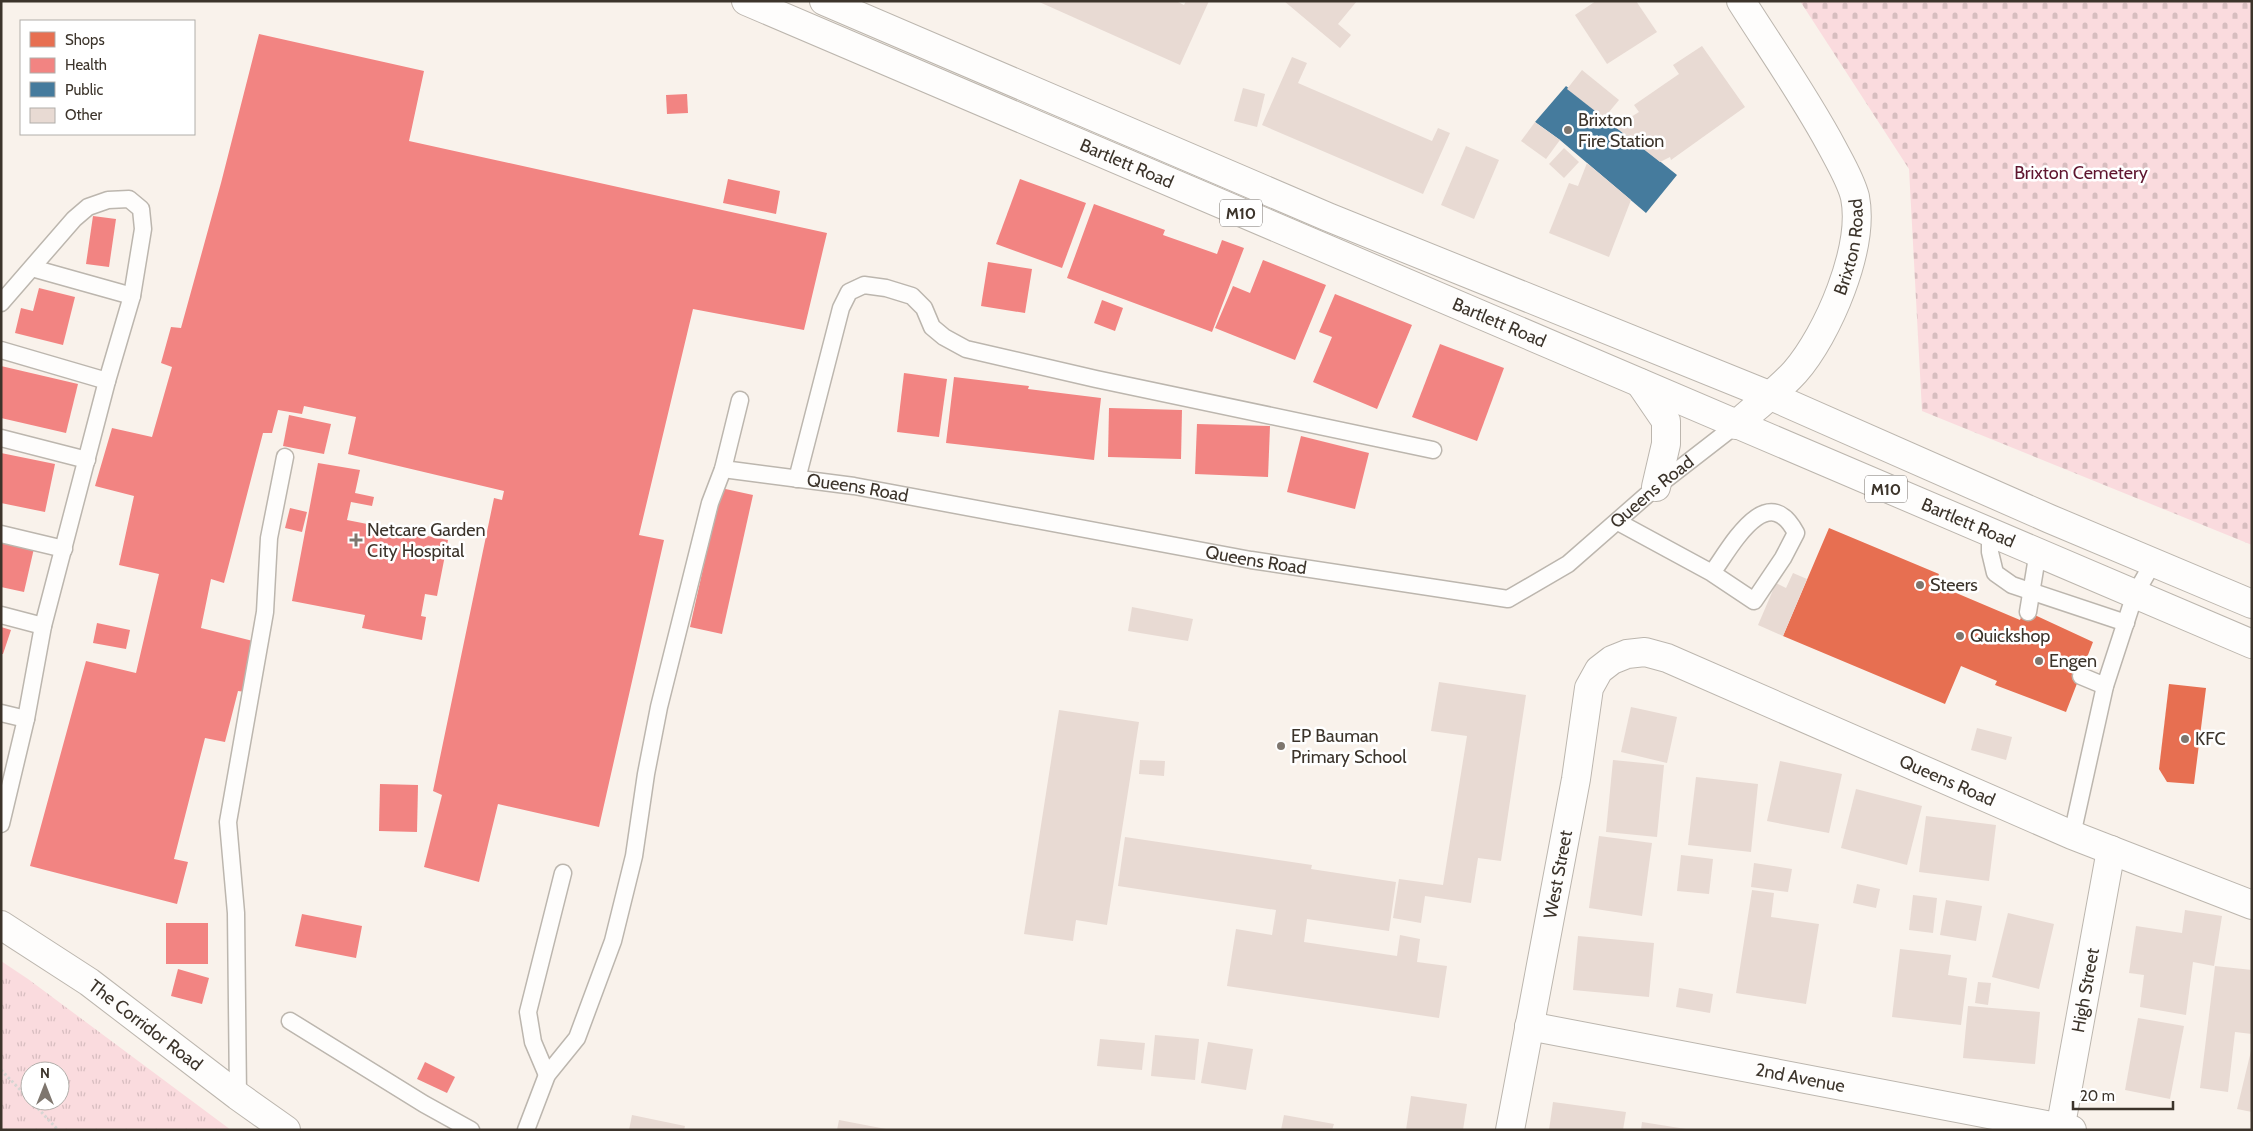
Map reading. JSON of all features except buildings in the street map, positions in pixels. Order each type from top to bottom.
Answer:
[{"type":"main road","name":"Bartlett Road","points":[[746,1],[2252,644]]},
{"type":"main road","name":"Bartlett Road","points":[[824,1],[1328,217],[1771,396],[2252,604]]},
{"type":"main road","name":"Brixton Road","points":[[1736,425],[1771,396],[1794,373],[1812,349],[1826,325],[1846,274],[1857,221],[1854,196],[1834,152],[1817,120],[1741,1]]},
{"type":"main road","points":[[1640,383],[1666,421],[1666,444],[1656,487]]},
{"type":"main road","name":"Queens Road","points":[[1645,652],[1668,658],[2072,835],[2252,905]]},
{"type":"main road","name":"West Street","points":[[1510,1130],[1579,762],[1589,688],[1599,670],[1612,660],[1627,654],[1645,652]]},
{"type":"main road","name":"High Street","points":[[2064,1129],[2111,850]]},
{"type":"main road","name":"The Corridor Road","points":[[1,925],[89,982],[238,1096],[286,1130]]},
{"type":"main road","name":"2nd Avenue","points":[[1529,1026],[2064,1129]]},
{"type":"lane","points":[[1,303],[74,219],[88,207],[108,200],[129,199],[141,209],[143,228],[132,296],[107,380],[43,626],[26,719],[1,824]]},
{"type":"lane","points":[[32,268],[132,296]]},
{"type":"lane","points":[[797,479],[840,308],[848,292],[864,285],[886,288],[912,296],[924,308],[932,326],[944,337],[966,349],[1087,377],[1433,450]]},
{"type":"lane","points":[[1,350],[107,380]]},
{"type":"lane","points":[[526,1130],[547,1075],[577,1038],[613,941],[634,856],[646,774],[659,707],[710,503],[723,469],[740,400]]},
{"type":"lane","name":"Queens Road","points":[[723,469],[854,486],[1250,560],[1508,599],[1568,564],[1656,487],[1736,425]]},
{"type":"lane","points":[[1,438],[87,460]]},
{"type":"lane","points":[[238,1096],[236,913],[228,822],[265,612],[269,538],[286,457]]},
{"type":"lane","points":[[1618,522],[1712,573],[1754,601],[1783,558],[1796,533],[1789,519],[1776,512],[1763,512],[1752,519],[1712,573]]},
{"type":"lane","points":[[1990,532],[1990,552],[1996,573],[2012,586],[2126,623]]},
{"type":"lane","points":[[1,534],[64,549]]},
{"type":"lane","points":[[2028,612],[2038,551]]},
{"type":"lane","points":[[2072,835],[2105,686],[2135,594],[2154,563]]},
{"type":"lane","points":[[1,615],[43,626]]},
{"type":"lane","points":[[2081,676],[2105,686]]},
{"type":"lane","points":[[1,713],[26,719]]},
{"type":"lane","points":[[547,1075],[533,1042],[528,1012],[563,873]]},
{"type":"lane","points":[[290,1021],[424,1104],[471,1130]]},
{"type":"path","points":[[1,1070],[20,1090]]},
{"type":"path","points":[[40,1111],[58,1130]]},
{"type":"green space","name":"Brixton Cemetery","points":[[1800,1],[2252,1],[2252,545],[1922,411],[1909,169]]},
{"type":"green space","points":[[1,961],[28,979],[231,1130],[1,1130]]},
{"type":"place","name":"Brixton Fire Station","points":[[1568,130]]},
{"type":"place","name":"Netcare Garden City Hospital","points":[[356,540]]},
{"type":"place","name":"Steers","points":[[1920,585]]},
{"type":"place","name":"Quickshop","points":[[1960,636]]},
{"type":"place","name":"Engen","points":[[2039,661]]},
{"type":"place","name":"KFC","points":[[2185,739]]},
{"type":"place","name":"EP Bauman Primary School","points":[[1281,746]]}]
